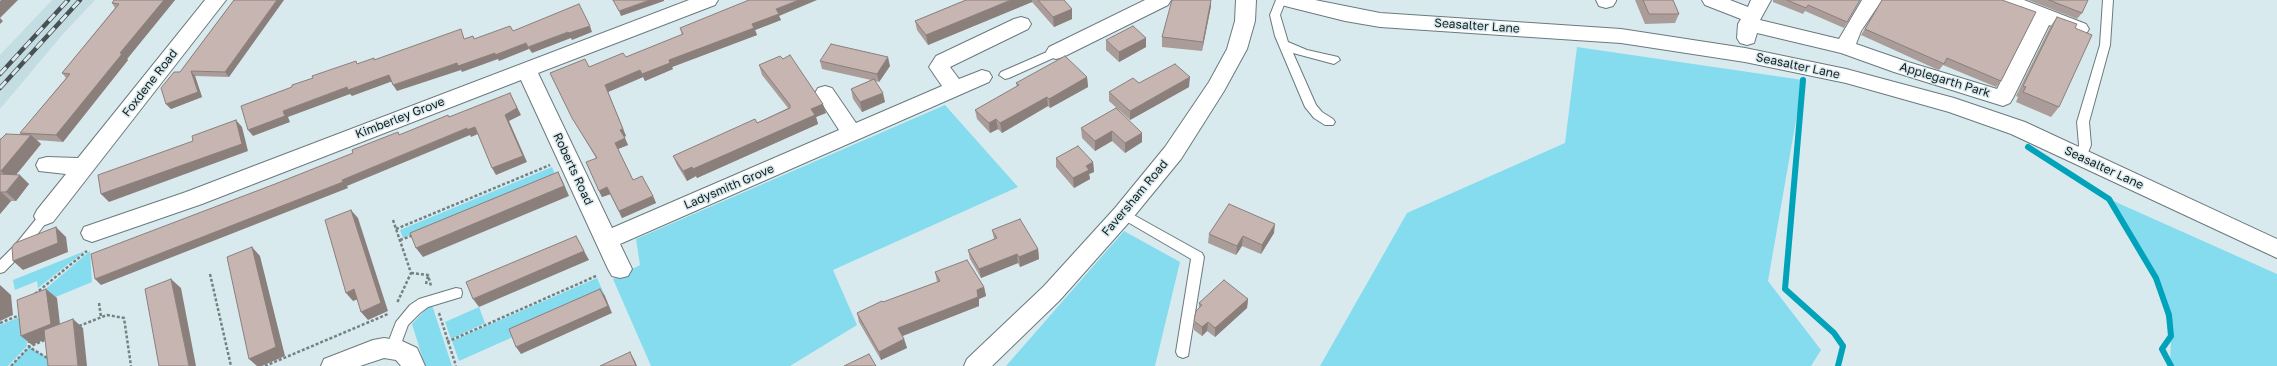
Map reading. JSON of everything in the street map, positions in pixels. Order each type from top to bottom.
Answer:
[{"type":"street","name":"Foxdene Road","points":[[44,216],[216,0]]},
{"type":"street","name":"Kimberley Grove","points":[[92,234],[194,198],[708,0]]},
{"type":"street","points":[[1056,52],[1161,0]]},
{"type":"street","name":"Faversham Road","points":[[976,366],[1052,293],[1123,214],[1172,153],[1217,86],[1237,50],[1245,21],[1246,0]]},
{"type":"street","name":"Seasalter Lane","points":[[1289,0],[1345,14],[1380,20],[1621,36],[1745,55],[1846,76],[1954,106],[2018,128],[2277,249]]},
{"type":"street","name":"Applegarth Park","points":[[1712,0],[1754,13],[1901,67],[2002,98],[2044,15]]},
{"type":"street","points":[[1845,47],[1852,30],[1872,0]]},
{"type":"street","points":[[2005,0],[2079,29]]},
{"type":"street","points":[[1745,55],[1754,13]]},
{"type":"street","points":[[955,88],[939,67],[943,61],[1021,24]]},
{"type":"street","name":"Roberts Road","points":[[526,69],[620,269]]},
{"type":"street","name":"Ladysmith Grove","points":[[606,240],[982,77]]},
{"type":"street","points":[[825,93],[852,134]]},
{"type":"street","points":[[47,165],[84,166]]},
{"type":"street","points":[[333,366],[373,350],[393,348],[408,355],[413,366]]},
{"type":"lane","points":[[1281,0],[1275,15],[1284,45],[1311,107],[1318,115],[1329,122]]},
{"type":"lane","points":[[2081,157],[2085,145],[2083,122],[2105,45],[2108,0]]},
{"type":"lane","points":[[1284,45],[1304,53],[1334,60]]},
{"type":"lane","points":[[1005,75],[1056,52]]},
{"type":"lane","points":[[1123,214],[1198,257],[1183,352]]},
{"type":"lane","name":"Foxdene Road","points":[[0,268],[19,249],[44,216]]},
{"type":"lane","points":[[393,348],[404,322],[415,309],[424,303],[456,293]]},
{"type":"path","points":[[396,229],[568,158]]},
{"type":"path","points":[[393,220],[411,273],[396,306]]},
{"type":"path","points":[[400,240],[421,232]]},
{"type":"path","points":[[32,297],[87,251],[92,234]]},
{"type":"path","points":[[210,274],[231,366]]},
{"type":"path","points":[[426,284],[428,275]]},
{"type":"path","points":[[447,342],[596,276]]},
{"type":"path","points":[[99,303],[101,317]]},
{"type":"path","points":[[0,324],[26,313]]},
{"type":"path","points":[[265,366],[392,313]]},
{"type":"path","points":[[72,329],[107,315],[124,318],[131,366]]},
{"type":"path","points":[[28,333],[29,347]]},
{"type":"path","points":[[11,366],[29,347],[50,338],[51,346]]},
{"type":"path","points":[[29,347],[53,361],[52,353]]},
{"type":"shaded area","points":[[52,0],[95,0],[63,34],[0,109],[0,55]]},
{"type":"shaded area","points":[[1577,47],[1803,80],[1768,281],[1821,350],[1811,366],[1320,366],[1407,213],[1565,143]]},
{"type":"shaded area","points":[[945,105],[1018,187],[833,270],[857,325],[790,366],[651,366],[613,279],[640,265],[636,239]]},
{"type":"shaded area","points":[[552,167],[555,174],[403,238],[400,230]]},
{"type":"shaded area","points":[[2109,199],[2277,274],[2277,366],[2170,366],[2171,336],[2156,278]]},
{"type":"shaded area","points":[[1124,231],[1180,262],[1155,366],[1006,366]]},
{"type":"shaded area","points":[[85,251],[38,288],[37,281],[15,290],[13,280]]},
{"type":"shaded area","points":[[90,251],[92,282],[29,308],[29,303]]},
{"type":"shaded area","points":[[597,278],[605,296],[459,361],[452,341]]},
{"type":"shaded area","points":[[432,305],[452,366],[425,366],[412,324],[429,306]]},
{"type":"shaded area","points":[[479,307],[485,323],[451,339],[445,322]]},
{"type":"shaded area","points":[[25,315],[27,346],[8,366],[0,366],[0,325]]},
{"type":"shaded area","points":[[29,347],[53,361],[54,366],[11,366]]},
{"type":"building","points":[[114,0],[164,0],[120,53],[122,54],[56,135],[20,133],[70,74],[62,73],[119,4],[112,3]]},
{"type":"building","points":[[234,0],[277,0],[225,72],[191,71],[198,92],[166,104],[161,88],[174,72],[180,72]]},
{"type":"building","points":[[613,0],[650,0],[619,11]]},
{"type":"building","points":[[749,0],[799,0],[776,9],[779,14],[752,24],[754,28],[669,60],[670,63],[642,74],[640,70],[605,85],[623,129],[620,130],[625,138],[615,143],[633,180],[642,176],[653,196],[619,211],[607,187],[599,191],[586,162],[597,158],[572,118],[550,73],[585,59],[589,67],[623,53],[626,57],[683,34],[680,28]]},
{"type":"building","points":[[966,0],[1011,0],[926,35],[915,21]]},
{"type":"building","points":[[1038,0],[1064,0],[1072,9],[1053,17]]},
{"type":"building","points":[[1172,0],[1211,0],[1203,42],[1162,37]]},
{"type":"building","points":[[1643,0],[1673,0],[1679,14],[1649,14]]},
{"type":"building","points":[[1787,0],[1860,0],[1847,22],[1808,5],[1806,8]]},
{"type":"building","points":[[1882,0],[2002,0],[2036,12],[2001,81],[1947,58],[1944,64],[1865,29]]},
{"type":"building","points":[[2049,0],[2088,0],[2082,13]]},
{"type":"building","points":[[579,4],[590,26],[569,33],[568,32],[528,47],[526,43],[495,55],[495,53],[458,66],[457,63],[393,85],[389,75],[348,90],[347,87],[283,111],[285,116],[248,130],[241,106],[292,87],[292,85],[313,78],[312,76],[356,61],[357,64],[374,58],[374,60],[461,29],[464,39],[473,36],[474,39],[510,26],[513,31]]},
{"type":"building","points":[[2057,17],[2077,24],[2075,28],[2092,35],[2059,107],[2023,92],[2026,87],[2023,86]]},
{"type":"building","points":[[1133,26],[1146,38],[1119,52],[1106,40]]},
{"type":"building","points":[[831,44],[888,57],[877,74],[820,61]]},
{"type":"building","points":[[790,55],[823,104],[811,109],[815,115],[693,169],[692,167],[683,171],[673,156],[755,119],[757,123],[790,108],[790,105],[759,65],[780,56],[783,59]]},
{"type":"building","points":[[1065,56],[1087,77],[1049,99],[1047,97],[1000,123],[996,119],[989,123],[975,110],[1019,85],[1016,83]]},
{"type":"building","points":[[1175,64],[1190,77],[1130,111],[1109,92],[1133,78],[1139,83]]},
{"type":"building","points":[[874,79],[883,93],[860,102],[851,89]]},
{"type":"building","points":[[510,93],[517,108],[505,115],[523,156],[492,168],[475,127],[467,130],[467,128],[342,180],[343,182],[95,279],[91,254],[275,184],[353,153],[352,150],[398,132],[399,135],[448,115],[449,117]]},
{"type":"building","points":[[1116,108],[1142,133],[1125,143],[1112,131],[1095,141],[1081,128]]},
{"type":"building","points":[[236,120],[242,144],[101,194],[98,175],[193,141],[192,136]]},
{"type":"building","points":[[6,134],[31,135],[0,171],[0,139]]},
{"type":"building","points":[[1078,146],[1093,162],[1086,166],[1089,170],[1073,178],[1056,158]]},
{"type":"building","points":[[558,172],[564,186],[416,248],[410,233]]},
{"type":"building","points":[[0,174],[20,175],[6,192],[0,192]]},
{"type":"building","points":[[1229,204],[1275,224],[1262,245],[1243,236],[1237,246],[1209,234]]},
{"type":"building","points":[[351,210],[381,303],[361,312],[354,289],[346,293],[325,220]]},
{"type":"building","points":[[1020,219],[1038,249],[1019,257],[1017,254],[979,269],[968,250],[997,238],[992,230]]},
{"type":"building","points":[[56,227],[58,243],[13,261],[12,247],[15,243]]},
{"type":"building","points":[[576,236],[584,251],[473,299],[466,282]]},
{"type":"building","points":[[252,247],[276,347],[249,359],[227,257]]},
{"type":"building","points":[[967,260],[984,287],[977,290],[978,297],[898,328],[904,339],[879,352],[857,313],[882,301],[883,302],[940,281],[935,272]]},
{"type":"building","points":[[171,279],[189,366],[159,366],[145,289]]},
{"type":"building","points":[[1224,280],[1248,299],[1215,328],[1208,322],[1202,327],[1194,321],[1196,311],[1202,305],[1199,303]]},
{"type":"building","points":[[46,289],[51,324],[21,336],[17,300]]},
{"type":"building","points":[[600,289],[608,306],[516,347],[509,329]]},
{"type":"building","points":[[73,319],[78,366],[48,366],[44,330]]},
{"type":"building","points":[[630,352],[636,366],[600,366]]},
{"type":"building","points":[[869,354],[876,366],[844,366]]},
{"type":"waterway","points":[[1803,80],[1785,289],[1834,333],[1843,346],[1838,366]]},
{"type":"waterway","points":[[2028,147],[2109,199],[2156,278],[2169,315],[2171,336],[2162,349],[2171,366]]},
{"type":"railway","points":[[0,74],[68,0]]},
{"type":"railway","points":[[0,88],[80,0]]}]
